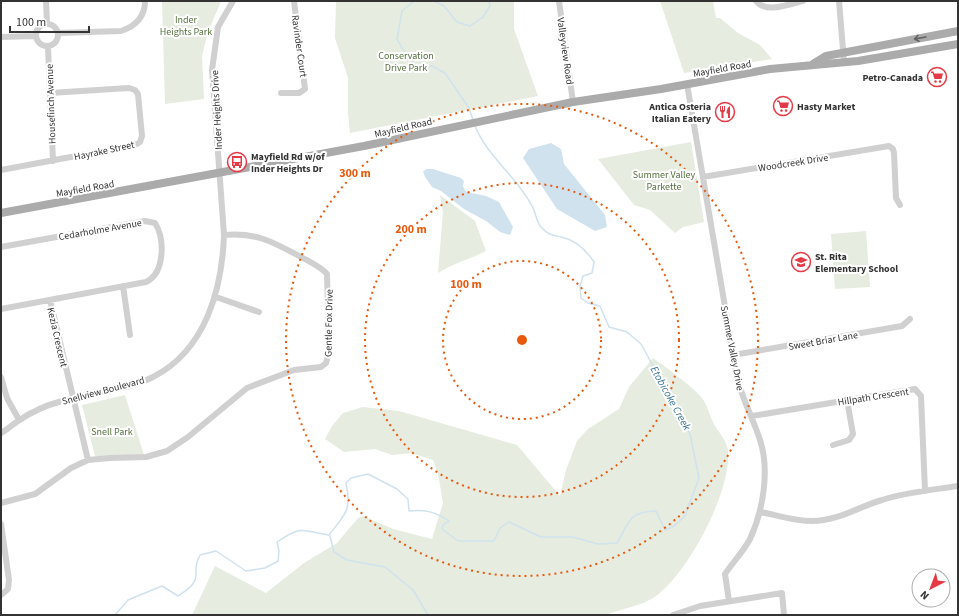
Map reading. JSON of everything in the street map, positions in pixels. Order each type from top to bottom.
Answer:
[{"type":"main road","name":"Mayfield Road","points":[[810,65],[826,56],[843,52],[958,31]]},
{"type":"main road","name":"Mayfield Road","points":[[1,214],[364,146],[573,102],[770,69],[844,62],[958,44]]},
{"type":"street","points":[[46,1],[47,24]]},
{"type":"street","points":[[58,33],[121,31],[131,28],[141,18],[145,10],[145,1]]},
{"type":"street","name":"Inder Heights Drive","points":[[220,174],[212,70],[218,27],[232,1]]},
{"type":"street","name":"Ravinder Court","points":[[281,93],[299,93],[306,89],[294,1]]},
{"type":"street","name":"Valleyview Road","points":[[559,1],[573,102]]},
{"type":"street","points":[[756,1],[760,6],[768,8],[803,1]]},
{"type":"street","points":[[839,1],[844,62]]},
{"type":"street","points":[[47,24],[54,27],[58,33],[57,41],[48,47],[38,43],[36,36],[38,29],[47,24]]},
{"type":"street","points":[[1,38],[36,36]]},
{"type":"street","name":"Housefinch Avenue","points":[[48,47],[53,161]]},
{"type":"street","name":"Summer Valley Drive","points":[[687,84],[739,388],[752,416],[761,442],[763,455],[764,480],[760,512],[749,540],[726,574],[729,602]]},
{"type":"street","name":"Hayrake Street","points":[[1,170],[135,146],[140,142],[142,136],[138,94],[135,90],[129,88],[50,93]]},
{"type":"street","name":"Woodcreek Drive","points":[[703,177],[889,146],[893,149],[894,153],[896,198],[900,205]]},
{"type":"street","name":"Snellview Boulevard","points":[[1,433],[19,420],[44,407],[104,392],[153,377],[174,364],[190,346],[206,322],[216,297],[223,259],[224,235],[220,174]]},
{"type":"street","name":"Cedarholme Avenue","points":[[1,247],[145,221],[155,223],[159,230],[161,247],[157,273],[153,279],[146,282],[50,300]]},
{"type":"street","name":"Gentle Fox Drive","points":[[88,460],[146,457],[167,451],[188,438],[247,388],[280,374],[294,370],[321,367],[326,363],[329,352],[327,274],[317,266],[269,240],[249,234],[224,235]]},
{"type":"street","points":[[123,286],[130,336]]},
{"type":"street","points":[[216,297],[259,312]]},
{"type":"street","name":"Kezia Crescent","points":[[1,308],[50,300],[88,460]]},
{"type":"street","name":"Sweet Briar Lane","points":[[733,355],[902,326],[910,319]]},
{"type":"street","points":[[1,377],[7,398],[19,420]]},
{"type":"street","name":"Hillpath Crescent","points":[[752,416],[912,389],[918,392],[920,396],[925,491]]},
{"type":"street","points":[[833,445],[849,440],[853,434],[847,400]]},
{"type":"street","points":[[1,503],[36,494],[71,468],[88,460]]},
{"type":"street","points":[[760,512],[801,520],[824,520],[845,515],[882,500],[958,486]]},
{"type":"street","points":[[1,524],[9,580],[8,589],[1,595]]},
{"type":"street","points":[[673,615],[696,607],[782,593],[784,615]]},
{"type":"green space","name":"Inder Heights Park","points":[[162,1],[221,1],[208,32],[202,56],[204,99],[165,104]]},
{"type":"green space","name":"Conservation Drive Park","points":[[336,1],[514,1],[514,29],[538,96],[350,133],[348,113],[348,78],[335,38]]},
{"type":"green space","points":[[660,1],[713,1],[716,18],[720,18],[738,33],[760,45],[772,59],[684,73]]},
{"type":"green space","name":"Summer Valley Parkette","points":[[691,142],[704,222],[683,227],[675,233],[650,210],[634,205],[598,159]]},
{"type":"green space","points":[[440,195],[475,221],[486,251],[450,266],[438,273],[443,212]]},
{"type":"green space","points":[[866,231],[870,287],[835,289],[831,234]]},
{"type":"green space","points":[[653,358],[680,378],[701,397],[715,426],[725,440],[728,450],[727,467],[723,486],[716,507],[706,529],[682,569],[669,584],[650,600],[605,615],[192,615],[215,566],[266,593],[304,563],[337,543],[358,518],[363,516],[393,529],[432,539],[443,503],[438,474],[433,460],[412,453],[392,455],[375,449],[344,452],[325,439],[332,426],[343,413],[363,407],[399,411],[517,445],[560,496],[566,470],[577,441],[588,429],[619,409],[629,387]]},
{"type":"green space","name":"Snell Park","points":[[125,395],[144,455],[95,456],[82,405]]},
{"type":"water","points":[[551,143],[561,149],[564,164],[605,215],[607,227],[595,231],[557,209],[523,158],[529,149]]},
{"type":"water","points":[[433,169],[461,178],[464,181],[463,186],[466,192],[486,196],[499,202],[513,227],[510,235],[500,232],[486,221],[464,209],[441,191],[432,187],[423,171]]},
{"type":"waterway","name":"Etobicoke Creek","points":[[414,1],[402,11],[397,39],[407,55],[419,69],[432,66],[445,73],[469,108],[473,120]]},
{"type":"waterway","name":"Etobicoke Creek","points":[[434,1],[444,6],[457,22],[470,26],[483,17],[490,6],[489,1]]},
{"type":"waterway","name":"Etobicoke Creek","points":[[115,615],[128,600],[162,586],[178,596],[192,585],[195,580],[196,566],[200,555],[216,551],[246,571],[265,568],[278,561],[279,551],[277,542],[286,536],[303,530],[329,535],[346,512],[348,500],[346,483],[351,478],[368,474],[397,489],[408,499],[409,511],[420,510],[430,512],[440,515],[449,521],[443,525],[442,529],[458,541],[494,541],[500,528],[509,522],[541,537],[573,537],[598,544],[617,543],[630,520],[640,513],[656,511],[665,530],[674,526],[685,516],[699,478],[690,434],[641,344],[627,332],[609,327],[600,306],[588,303],[581,298],[580,286],[583,276],[592,273],[594,262],[588,253],[571,240],[553,235],[540,226],[526,195],[494,157],[480,137],[475,126]]},
{"type":"waterway","points":[[330,536],[334,552],[347,560],[385,567],[413,590],[428,615]]},
{"type":"place","name":"Petro-Canada","points":[[937,77]]},
{"type":"place","name":"Hasty Market","points":[[783,106]]},
{"type":"place","name":"Antica Osteria Italian Eatery","points":[[725,112]]},
{"type":"place","name":"Mayfield Rd w/of Inder Heights Dr","points":[[237,162]]},
{"type":"place","name":"St. Rita Elementary School","points":[[801,262]]}]
